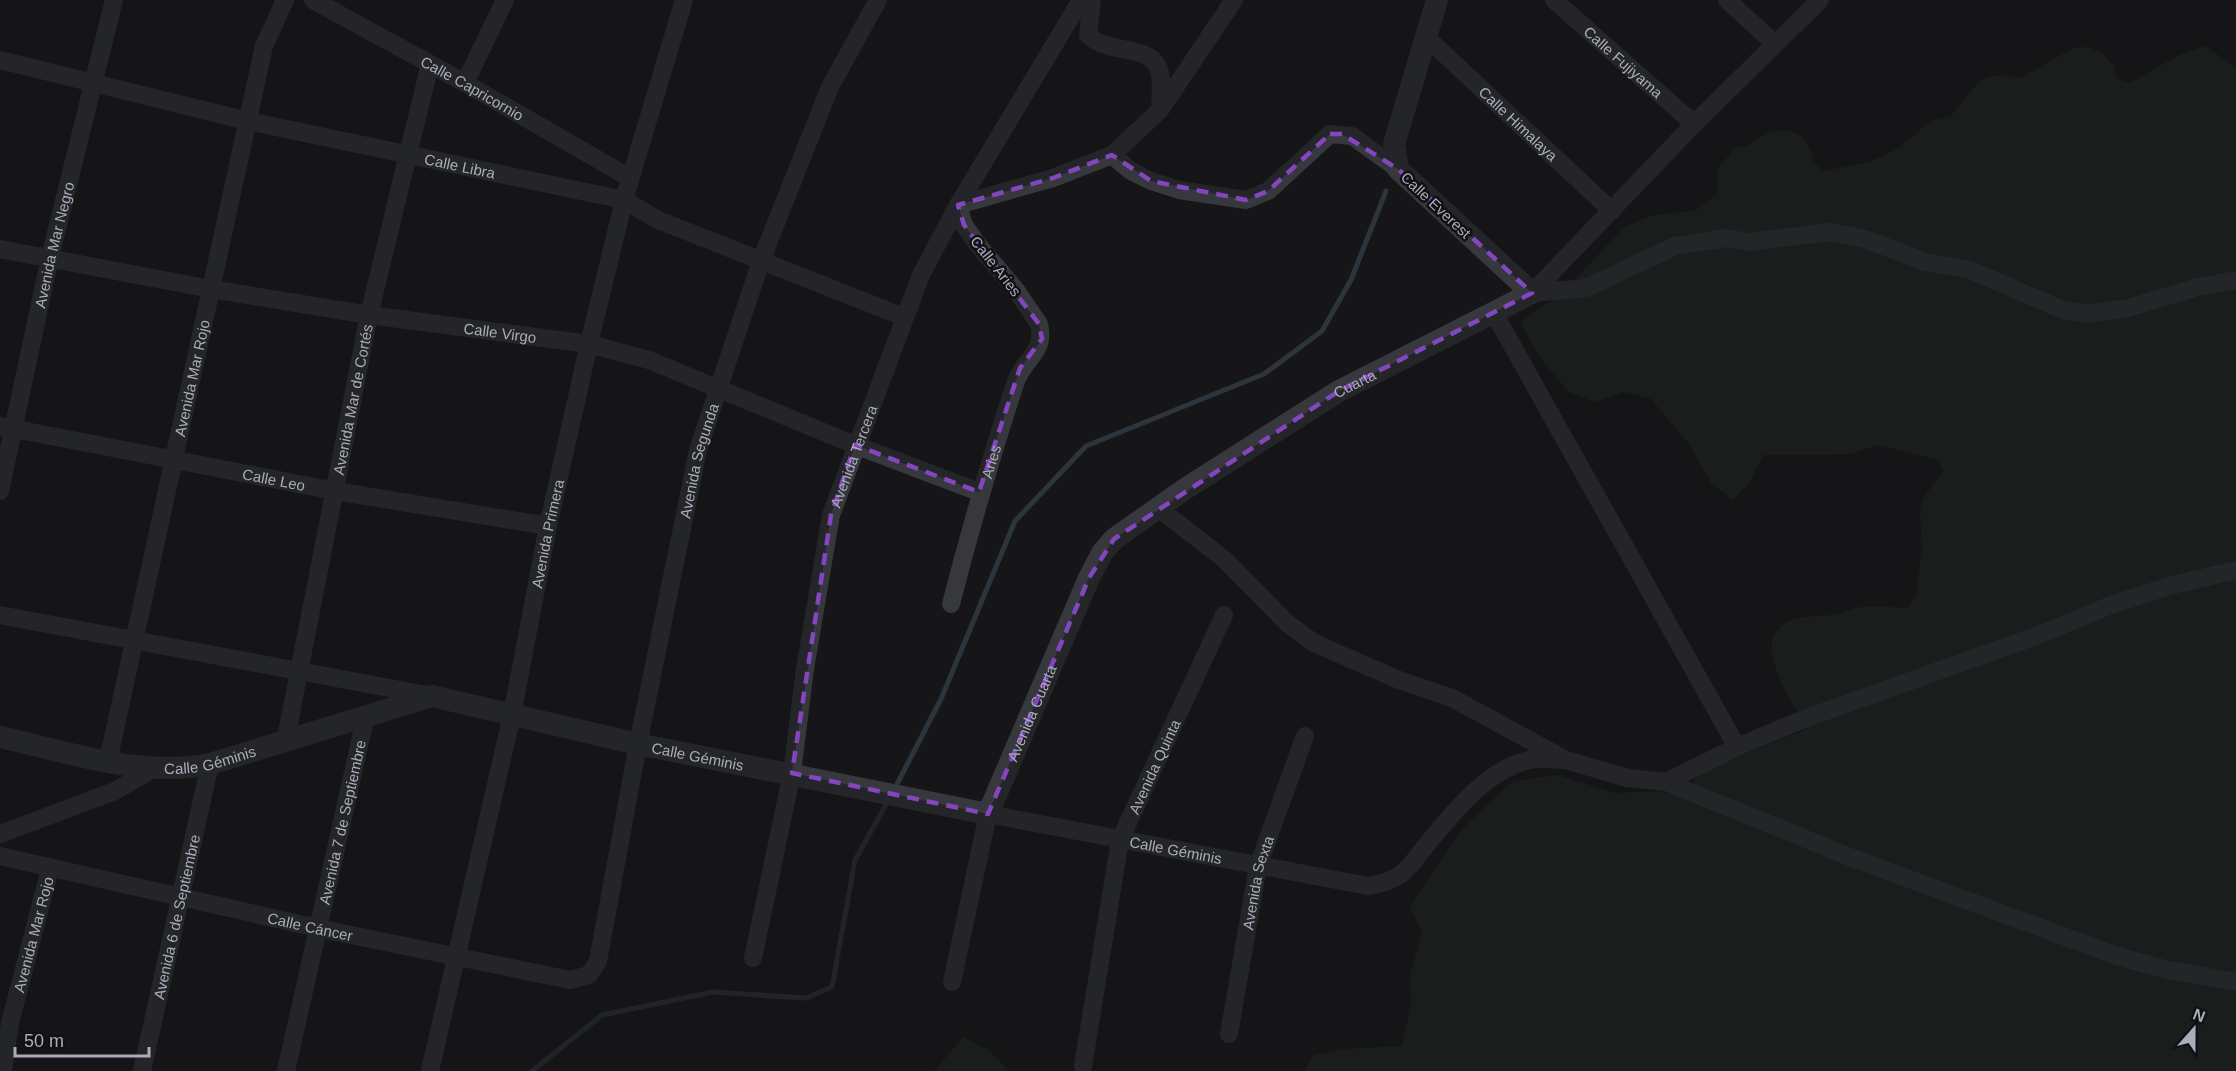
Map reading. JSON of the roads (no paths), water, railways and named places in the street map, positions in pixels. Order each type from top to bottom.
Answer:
[{"type":"street","name":"Avenida Mar Negro","points":[[0,492],[6,427],[95,84],[114,0]]},
{"type":"street","name":"Avenida Mar Rojo","points":[[108,760],[264,46],[285,0]]},
{"type":"street","points":[[465,83],[505,0]]},
{"type":"street","name":"Avenida Primera","points":[[430,1071],[512,716],[548,526],[589,344],[630,178],[684,0]]},
{"type":"street","name":"Avenida Segunda","points":[[601,947],[638,744],[698,450],[761,261],[830,87],[878,0]]},
{"type":"street","name":"Avenida Tercera","points":[[753,958],[792,773],[805,669],[831,515],[855,445],[921,275],[958,205],[1081,0]]},
{"type":"street","points":[[1092,0],[1088,35],[1097,44],[1135,51],[1153,59],[1159,69],[1160,110]]},
{"type":"street","points":[[958,205],[1053,178],[1112,154],[1160,110],[1234,0]]},
{"type":"street","points":[[1398,169],[1394,144],[1437,0]]},
{"type":"street","name":"Calle Fujiyama","points":[[1554,0],[1694,124]]},
{"type":"street","points":[[1727,0],[1774,43]]},
{"type":"street","points":[[1532,293],[1694,124],[1820,0]]},
{"type":"street","name":"Calle Capricornio","points":[[317,1],[630,178]]},
{"type":"street","name":"Calle Himalaya","points":[[1425,36],[1612,211]]},
{"type":"street","name":"Calle Libra","points":[[0,60],[248,121],[624,200],[658,220],[904,317]]},
{"type":"street","name":"Avenida Mar de Cortés","points":[[286,738],[369,315],[406,155],[430,64]]},
{"type":"street","name":"Calle Everest","points":[[1112,154],[1131,171],[1151,181],[1179,190],[1246,200],[1268,191],[1330,134],[1352,136],[1398,169],[1532,293]]},
{"type":"street","name":"Calle Aries","points":[[958,205],[964,225],[1016,290],[1039,324]]},
{"type":"street","points":[[1532,293],[1586,288],[1675,246],[1726,238],[1749,242],[1831,232],[1865,239],[1925,262],[1970,270],[2063,310],[2088,314],[2128,308],[2198,287],[2236,280]]},
{"type":"street","name":"Calle Virgo","points":[[0,249],[50,256],[212,289],[369,315],[589,344],[649,360],[855,445],[979,492]]},
{"type":"street","name":"Cuarta","points":[[1185,489],[1339,390],[1532,293]]},
{"type":"street","points":[[1494,314],[1737,747]]},
{"type":"street","name":"Aries","points":[[951,604],[979,492],[1020,368],[1039,348],[1042,339],[1039,324]]},
{"type":"street","name":"Calle Leo","points":[[6,427],[335,491],[548,526]]},
{"type":"street","name":"Avenida Cuarta","points":[[952,982],[988,814],[1102,553],[1120,534],[1185,489]]},
{"type":"street","points":[[1158,508],[1224,560],[1287,623],[1314,643],[1390,676],[1452,698],[1566,760],[1627,778],[1666,782],[1850,857],[2117,956],[2168,970],[2236,982]]},
{"type":"street","points":[[1666,782],[1737,747],[1804,719],[2036,636],[2111,605],[2173,585],[2236,570]]},
{"type":"street","points":[[0,615],[134,642],[432,696]]},
{"type":"street","name":"Avenida Quinta","points":[[1083,1066],[1120,840],[1224,615]]},
{"type":"street","name":"Calle Géminis","points":[[0,737],[153,769],[185,769],[210,764],[286,738],[432,696],[638,744],[1120,840],[1368,886],[1385,884],[1403,875],[1459,808],[1485,783],[1513,765],[1536,759],[1566,760]]},
{"type":"street","name":"Avenida 7 de Septiembre","points":[[286,1071],[366,715]]},
{"type":"street","name":"Avenida Sexta","points":[[1229,1034],[1257,866],[1305,736]]},
{"type":"street","name":"Avenida 6 de Septiembre","points":[[142,1071],[210,764]]},
{"type":"street","points":[[0,834],[115,791],[153,769]]},
{"type":"street","name":"Calle Cáncer","points":[[0,856],[317,928],[570,980],[589,975],[596,968],[601,947]]},
{"type":"street","name":"Avenida Mar Rojo","points":[[3,1071],[5,1022],[50,868]]},
{"type":"waterway","points":[[894,790],[941,699],[1015,521],[1086,446],[1264,374],[1322,331],[1351,280],[1386,191]]},
{"type":"waterway","points":[[532,1071],[602,1015],[713,992],[806,998],[832,987],[855,860],[888,801]]}]
